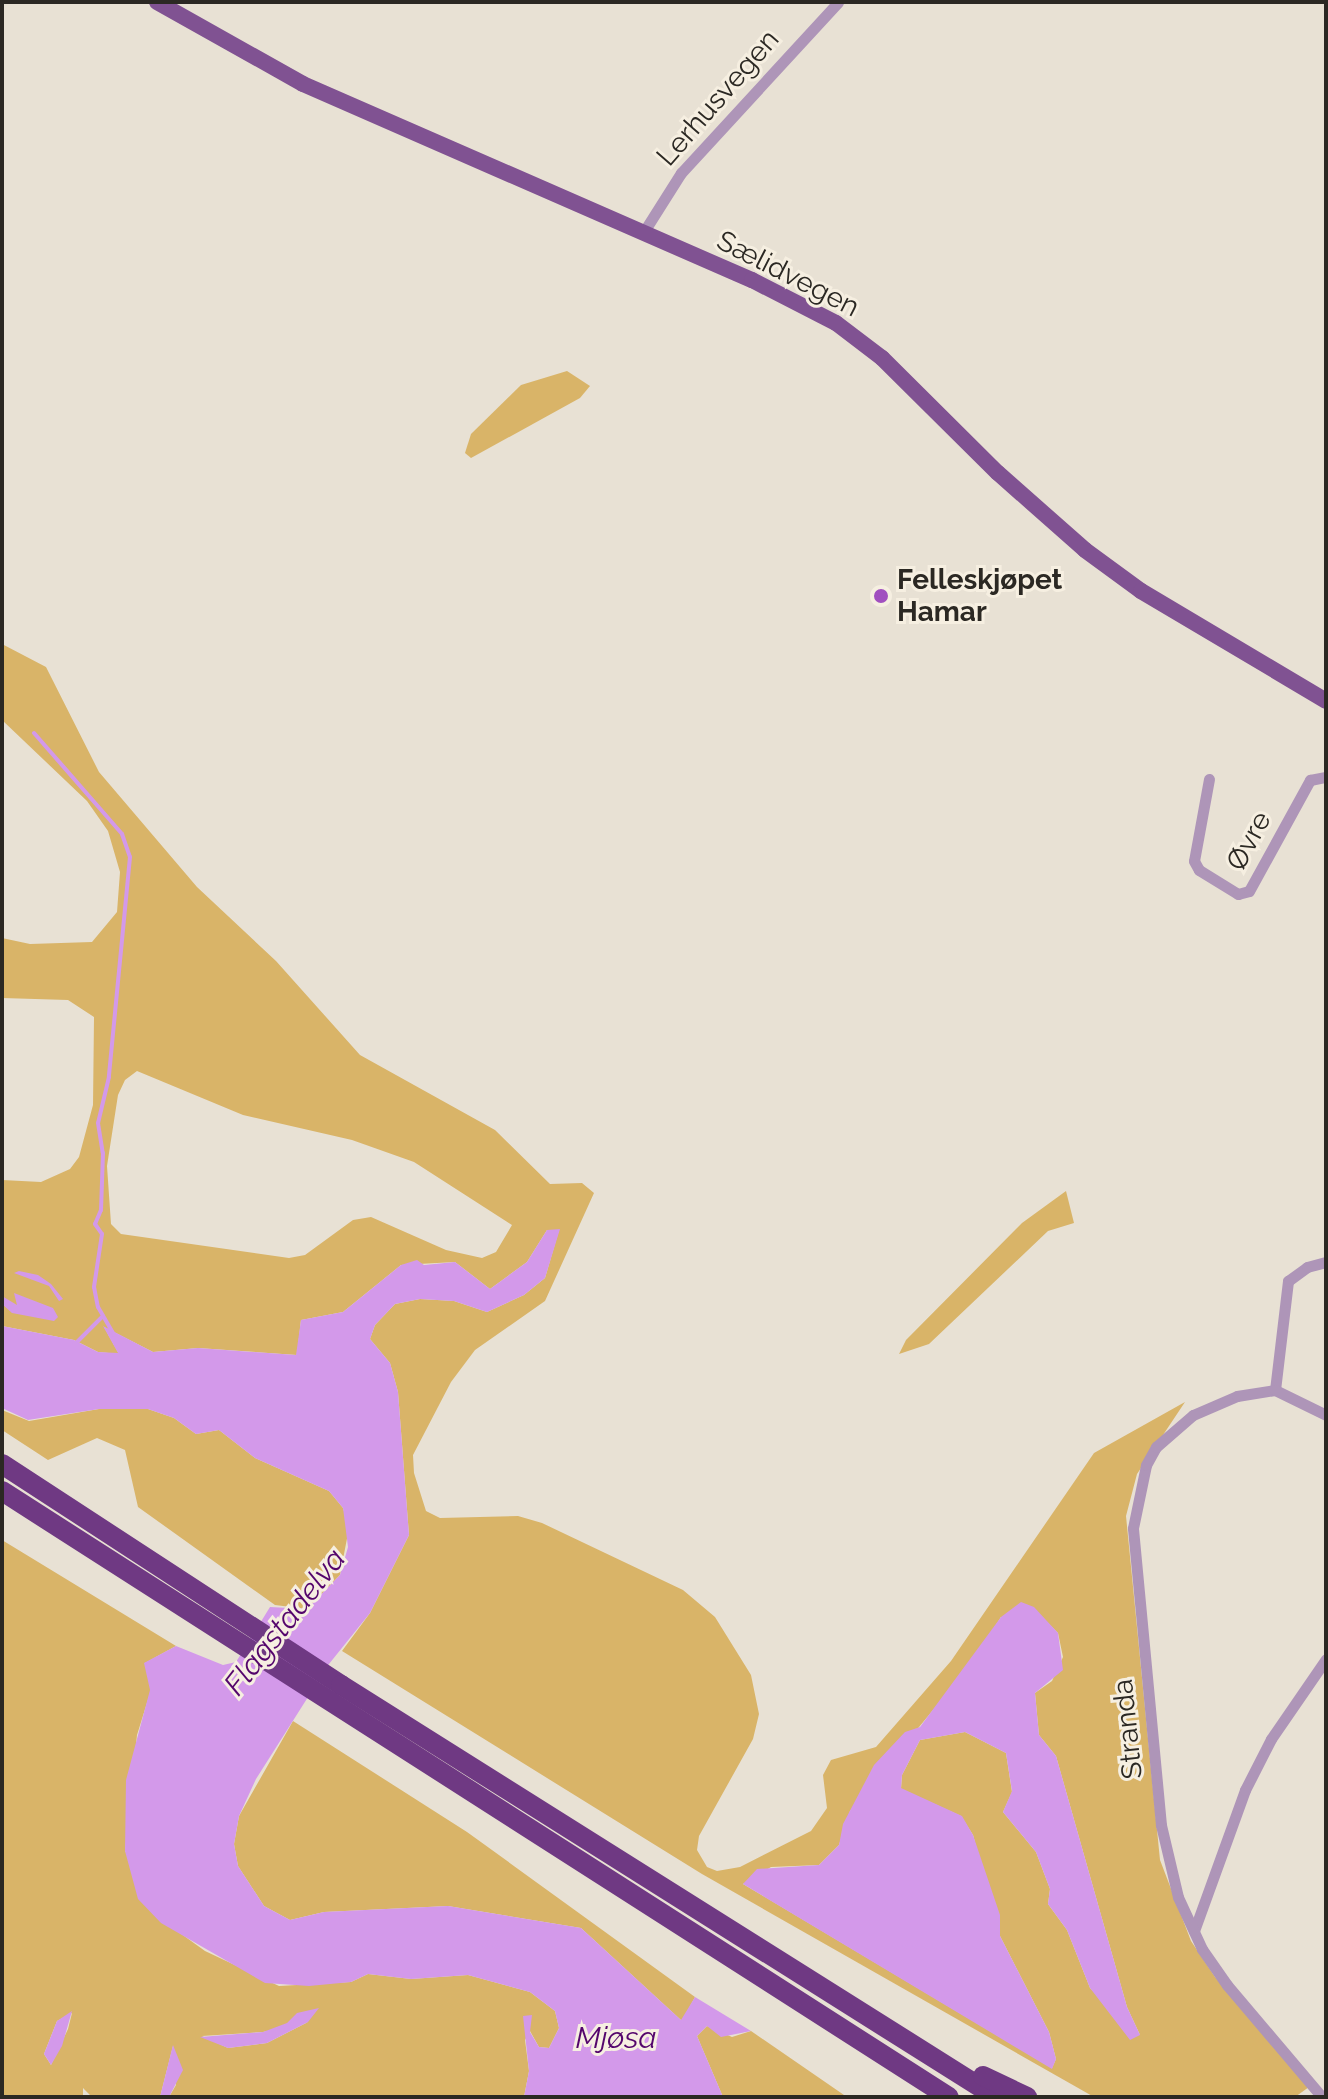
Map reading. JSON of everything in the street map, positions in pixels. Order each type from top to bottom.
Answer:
[{"type":"highway","points":[[2,1464],[341,1685],[996,2097]]},
{"type":"highway","points":[[2,1491],[328,1703],[949,2097]]},
{"type":"highway","points":[[910,2044],[1027,2097]]},
{"type":"highway","points":[[897,2064],[928,2097]]},
{"type":"main road","name":"Sælidvegen","points":[[157,2],[303,84],[643,233],[836,323],[882,358],[998,473],[1085,550],[1141,591],[1326,701]]},
{"type":"street","name":"Lerhusvegen","points":[[643,233],[681,173],[838,2]]},
{"type":"street","name":"Øvre","points":[[1209,779],[1194,861],[1199,870],[1238,894],[1249,891],[1310,780],[1321,774],[1326,777]]},
{"type":"street","points":[[1326,1262],[1307,1267],[1288,1281],[1275,1390],[1326,1415]]},
{"type":"street","name":"Stranda","points":[[1275,1390],[1215,1403],[1173,1430],[1146,1465],[1135,1503],[1133,1528],[1161,1825],[1169,1868],[1194,1931],[1227,1985],[1322,2097]]},
{"type":"street","points":[[1194,1931],[1245,1790],[1287,1713],[1326,1659]]},
{"type":"shaded area","points":[[567,371],[590,386],[580,398],[471,458],[465,453],[471,434],[521,385]]},
{"type":"shaded area","points":[[2,644],[46,667],[99,772],[197,887],[276,961],[360,1055],[495,1130],[550,1184],[582,1183],[594,1193],[545,1301],[475,1350],[451,1382],[413,1455],[414,1473],[426,1511],[440,1518],[518,1516],[542,1523],[683,1590],[715,1617],[751,1675],[759,1714],[753,1739],[699,1836],[697,1850],[707,1867],[717,1871],[740,1867],[811,1831],[827,1808],[823,1775],[831,1760],[876,1747],[951,1661],[1094,1453],[1185,1402],[1137,1474],[1126,1516],[1160,1860],[1191,1941],[1215,1977],[1309,2087],[1295,2097],[1094,2097],[702,1874],[342,1651],[370,1613],[409,1535],[398,1392],[390,1363],[370,1339],[375,1325],[395,1304],[420,1299],[454,1301],[487,1312],[524,1295],[545,1278],[559,1230],[547,1230],[527,1262],[490,1289],[455,1262],[401,1265],[343,1312],[301,1320],[297,1355],[198,1348],[153,1352],[104,1327],[119,1354],[98,1352],[74,1340],[2,1326],[2,1180],[41,1182],[70,1169],[79,1157],[93,1105],[94,1017],[68,1000],[2,998],[2,938],[30,944],[92,942],[117,912],[120,872],[108,831],[87,801],[2,720]],"holes":[[[137,1071],[243,1115],[352,1140],[414,1162],[512,1225],[496,1252],[482,1258],[446,1250],[371,1217],[353,1220],[305,1255],[289,1258],[121,1234],[111,1224],[107,1166],[118,1095],[125,1080]],[[1001,1617],[1044,1619],[1058,1633],[1063,1657],[1052,1681],[1035,1693],[1039,1735],[1056,1756],[1127,2007],[1140,2035],[1090,1988],[1067,1930],[1048,1904],[1050,1889],[1036,1852],[1003,1812],[1012,1792],[1006,1753],[965,1732],[920,1740],[902,1775],[901,1789],[961,1816],[973,1835],[1000,1936],[1049,2032],[1056,2059],[1052,2068],[743,1884],[771,1867],[819,1865],[839,1845],[850,1811],[970,1665]]]},
{"type":"shaded area","points":[[1066,1191],[1074,1223],[1048,1231],[929,1344],[899,1354],[906,1340],[1022,1223]]},
{"type":"shaded area","points":[[99,1409],[148,1409],[174,1418],[196,1434],[219,1430],[255,1458],[329,1491],[343,1508],[349,1528],[340,1575],[307,1609],[275,1605],[138,1507],[125,1450],[97,1438],[48,1460],[2,1430],[2,1410],[29,1421]]},
{"type":"shaded area","points":[[2,1540],[176,1646],[145,1663],[151,1690],[137,1735],[125,1851],[180,1933],[205,1951],[279,1986],[351,1982],[368,1974],[411,1979],[468,1975],[530,1992],[555,2011],[559,2028],[549,2048],[539,2047],[530,2031],[525,2040],[529,2071],[524,2097],[169,2097],[176,2085],[173,2046],[160,2097],[92,2097],[83,2088],[83,2097],[2,2097]],"holes":[[[72,2013],[68,2029],[51,2065],[44,2054],[57,2021]],[[308,2022],[267,2043],[228,2048],[202,2036],[263,2032]]]},
{"type":"shaded area","points":[[293,1721],[467,1832],[695,1997],[682,2021],[581,1928],[448,1906],[324,1912],[290,1920],[264,1906],[238,1866],[234,1844],[239,1816]]},
{"type":"shaded area","points":[[707,2026],[732,2037],[751,2031],[844,2095],[723,2097],[697,2036]]},
{"type":"water","points":[[560,1229],[545,1278],[524,1295],[487,1312],[454,1301],[420,1299],[395,1304],[375,1325],[370,1339],[390,1363],[398,1392],[409,1535],[370,1613],[329,1664],[256,1779],[239,1816],[234,1844],[238,1866],[264,1906],[290,1920],[324,1912],[448,1906],[581,1928],[681,2020],[695,1997],[751,2031],[721,2037],[707,2026],[697,2036],[723,2097],[524,2097],[529,2071],[523,2016],[532,2015],[530,2032],[539,2047],[549,2048],[559,2028],[555,2011],[530,1992],[468,1975],[411,1979],[368,1974],[351,1982],[309,1986],[265,1983],[161,1923],[138,1899],[125,1851],[126,1780],[150,1690],[144,1663],[176,1646],[223,1665],[236,1662],[270,1607],[307,1609],[340,1575],[348,1547],[343,1508],[329,1491],[255,1458],[219,1430],[196,1434],[174,1418],[148,1409],[99,1409],[28,1420],[2,1408],[2,1326],[74,1340],[98,1352],[118,1353],[103,1326],[153,1352],[198,1348],[296,1355],[301,1320],[343,1312],[401,1265],[417,1260],[424,1265],[455,1262],[490,1289],[527,1262],[547,1230]]},
{"type":"water","points":[[19,1271],[38,1275],[51,1284],[63,1299],[59,1301],[49,1286],[14,1273]]},
{"type":"water","points":[[14,1293],[53,1308],[58,1317],[54,1321],[12,1313],[2,1304],[2,1296],[17,1305]]},
{"type":"water","points":[[1021,1602],[1034,1607],[1058,1633],[1063,1670],[1035,1693],[1039,1735],[1056,1756],[1127,2007],[1140,2035],[1130,2040],[1090,1988],[1067,1930],[1048,1904],[1050,1889],[1036,1852],[1003,1812],[1012,1791],[1006,1753],[965,1732],[920,1740],[902,1775],[901,1788],[962,1816],[973,1835],[1000,1915],[1000,1936],[1049,2032],[1056,2059],[1052,2069],[743,1884],[757,1869],[819,1865],[839,1845],[843,1824],[874,1765],[905,1732],[920,1727],[1001,1617]]},
{"type":"water","points":[[319,2008],[308,2022],[267,2043],[228,2048],[200,2037],[263,2032],[287,2023],[297,2013]]},
{"type":"water","points":[[72,2011],[62,2046],[51,2065],[44,2054],[57,2021]]},
{"type":"water","points":[[173,2045],[183,2070],[169,2097],[160,2097]]},
{"type":"waterway","points":[[34,733],[122,834],[130,857],[109,1077],[98,1123],[103,1153],[101,1210],[95,1224],[102,1234],[94,1287],[98,1307],[114,1335]]},
{"type":"waterway","points":[[74,1345],[103,1316]]},
{"type":"place","name":"Felleskjøpet Hamar","points":[[881,596]]},
{"type":"water label","name":"Flagstadelva","points":[[285,1622]]},
{"type":"water label","name":"Mjøsa","points":[[616,2038]]}]
